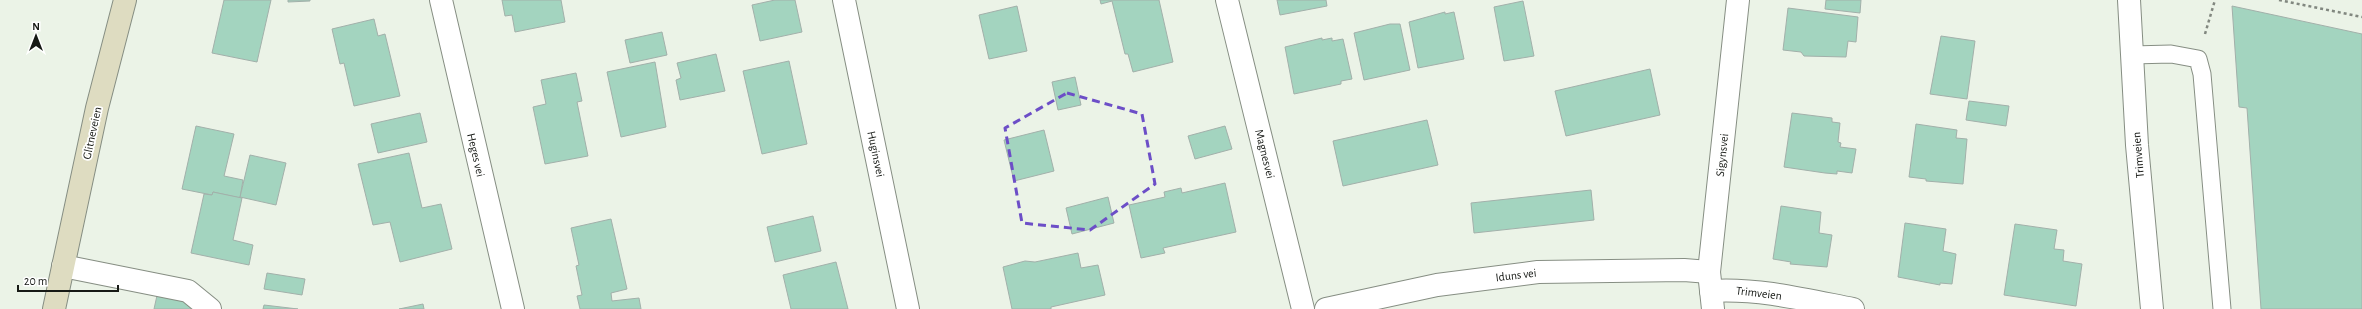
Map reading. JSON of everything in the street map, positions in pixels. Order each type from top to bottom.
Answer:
[{"type":"street","name":"Glitneveien","points":[[54,309],[97,108],[125,0]]},
{"type":"street","name":"Heges vei","points":[[441,0],[513,309]]},
{"type":"street","name":"Huginsvei","points":[[844,0],[908,309]]},
{"type":"street","name":"Magnesvei","points":[[1227,0],[1303,309]]},
{"type":"street","name":"Sigynsvei","points":[[1711,291],[1738,0]]},
{"type":"street","name":"Trimveien","points":[[2129,0],[2137,145],[2152,309]]},
{"type":"street","points":[[63,266],[188,291],[210,309]]},
{"type":"street","name":"Iduns vei","points":[[1326,309],[1437,285],[1538,272],[1684,270],[1711,291]]},
{"type":"street","name":"Trimveien","points":[[1711,291],[1730,290],[1782,296],[1853,309]]},
{"type":"lane","points":[[2132,55],[2171,54],[2189,56],[2198,59],[2202,74],[2222,309]]},
{"type":"path","points":[[2198,59],[2215,0]]},
{"type":"path","points":[[2279,0],[2362,18]]},
{"type":"highlighted area","points":[[1067,93],[1142,114],[1155,184],[1090,230],[1022,223],[1005,128]]},
{"type":"building","points":[[224,0],[271,0],[257,62],[212,53]]},
{"type":"building","points":[[288,0],[310,0],[310,1],[288,2]]},
{"type":"building","points":[[502,0],[561,0],[565,22],[515,32],[512,15],[505,16]]},
{"type":"building","points":[[775,0],[795,0],[802,32],[760,41],[752,5]]},
{"type":"building","points":[[1100,0],[1159,0],[1173,62],[1133,72],[1128,54],[1125,54],[1112,1],[1101,4]]},
{"type":"building","points":[[1277,0],[1326,0],[1327,6],[1280,15]]},
{"type":"building","points":[[1826,0],[1861,0],[1860,13],[1825,9]]},
{"type":"building","points":[[1523,1],[1534,56],[1504,61],[1494,7]]},
{"type":"building","points":[[1017,6],[1027,51],[989,59],[979,15]]},
{"type":"building","points":[[2232,6],[2362,34],[2362,309],[2261,309],[2247,108],[2239,107]]},
{"type":"building","points":[[1788,8],[1858,17],[1856,42],[1848,41],[1846,57],[1804,56],[1801,52],[1783,50]]},
{"type":"building","points":[[1445,12],[1445,14],[1454,12],[1464,59],[1418,68],[1409,22]]},
{"type":"building","points":[[374,19],[378,36],[385,34],[400,96],[354,106],[344,63],[340,64],[332,29]]},
{"type":"building","points":[[1390,24],[1400,24],[1410,70],[1364,80],[1354,33]]},
{"type":"building","points":[[662,32],[667,55],[630,63],[625,40]]},
{"type":"building","points":[[1941,36],[1975,41],[1967,99],[1930,94]]},
{"type":"building","points":[[1322,38],[1322,40],[1332,38],[1332,41],[1343,39],[1352,79],[1341,81],[1341,84],[1294,94],[1285,47]]},
{"type":"building","points":[[716,54],[725,91],[680,100],[676,80],[681,78],[677,63]]},
{"type":"building","points":[[789,61],[807,144],[762,154],[743,71]]},
{"type":"building","points":[[655,62],[666,127],[621,137],[607,72]]},
{"type":"building","points":[[1650,69],[1660,115],[1566,136],[1555,91]]},
{"type":"building","points":[[576,73],[582,101],[577,102],[588,156],[545,164],[533,107],[546,104],[541,80]]},
{"type":"building","points":[[1075,77],[1081,105],[1058,110],[1052,82]]},
{"type":"building","points":[[1969,101],[2009,106],[2006,126],[1966,120]]},
{"type":"building","points":[[420,113],[427,142],[378,153],[371,124]]},
{"type":"building","points":[[1792,113],[1832,118],[1832,122],[1840,123],[1838,142],[1841,143],[1840,147],[1856,149],[1852,173],[1837,171],[1837,174],[1825,173],[1784,167]]},
{"type":"building","points":[[1427,120],[1438,165],[1343,186],[1333,141]]},
{"type":"building","points":[[1916,124],[1957,130],[1956,138],[1967,139],[1963,184],[1926,181],[1926,179],[1909,177]]},
{"type":"building","points":[[196,126],[234,134],[224,176],[243,180],[240,198],[213,192],[212,195],[182,189]]},
{"type":"building","points":[[1225,126],[1232,149],[1195,159],[1188,136]]},
{"type":"building","points":[[1044,130],[1054,171],[1014,181],[1004,140]]},
{"type":"building","points":[[409,153],[422,208],[441,204],[452,249],[400,262],[390,222],[373,225],[358,164]]},
{"type":"building","points":[[250,155],[286,163],[276,205],[240,197]]},
{"type":"building","points":[[1225,183],[1236,232],[1163,248],[1165,253],[1141,258],[1129,205],[1165,197],[1164,192],[1181,188],[1182,193]]},
{"type":"building","points":[[1591,190],[1594,220],[1474,233],[1471,203]]},
{"type":"building","points":[[213,192],[242,198],[233,240],[253,245],[249,265],[191,253],[204,194],[212,195]]},
{"type":"building","points":[[1108,197],[1114,223],[1072,234],[1066,208]]},
{"type":"building","points":[[1781,206],[1821,212],[1819,233],[1832,235],[1827,267],[1790,264],[1791,262],[1773,259]]},
{"type":"building","points":[[813,216],[821,251],[775,262],[767,227]]},
{"type":"building","points":[[611,219],[627,289],[611,293],[612,301],[639,298],[641,309],[580,309],[577,296],[582,295],[576,266],[579,265],[571,228]]},
{"type":"building","points":[[1905,223],[1946,229],[1943,251],[1956,254],[1952,284],[1940,283],[1940,285],[1898,277]]},
{"type":"building","points":[[2015,224],[2057,230],[2054,249],[2064,250],[2063,261],[2082,264],[2076,306],[2004,295]]},
{"type":"building","points":[[1078,253],[1081,268],[1098,265],[1105,295],[1051,307],[1051,309],[1012,309],[1003,267],[1025,261],[1035,262]]},
{"type":"building","points":[[836,262],[848,309],[791,309],[783,275]]},
{"type":"building","points":[[267,273],[305,279],[302,295],[264,289]]},
{"type":"building","points":[[158,291],[196,299],[194,309],[154,309]]},
{"type":"building","points":[[423,304],[424,309],[399,309]]},
{"type":"building","points":[[264,305],[298,309],[263,309]]}]
